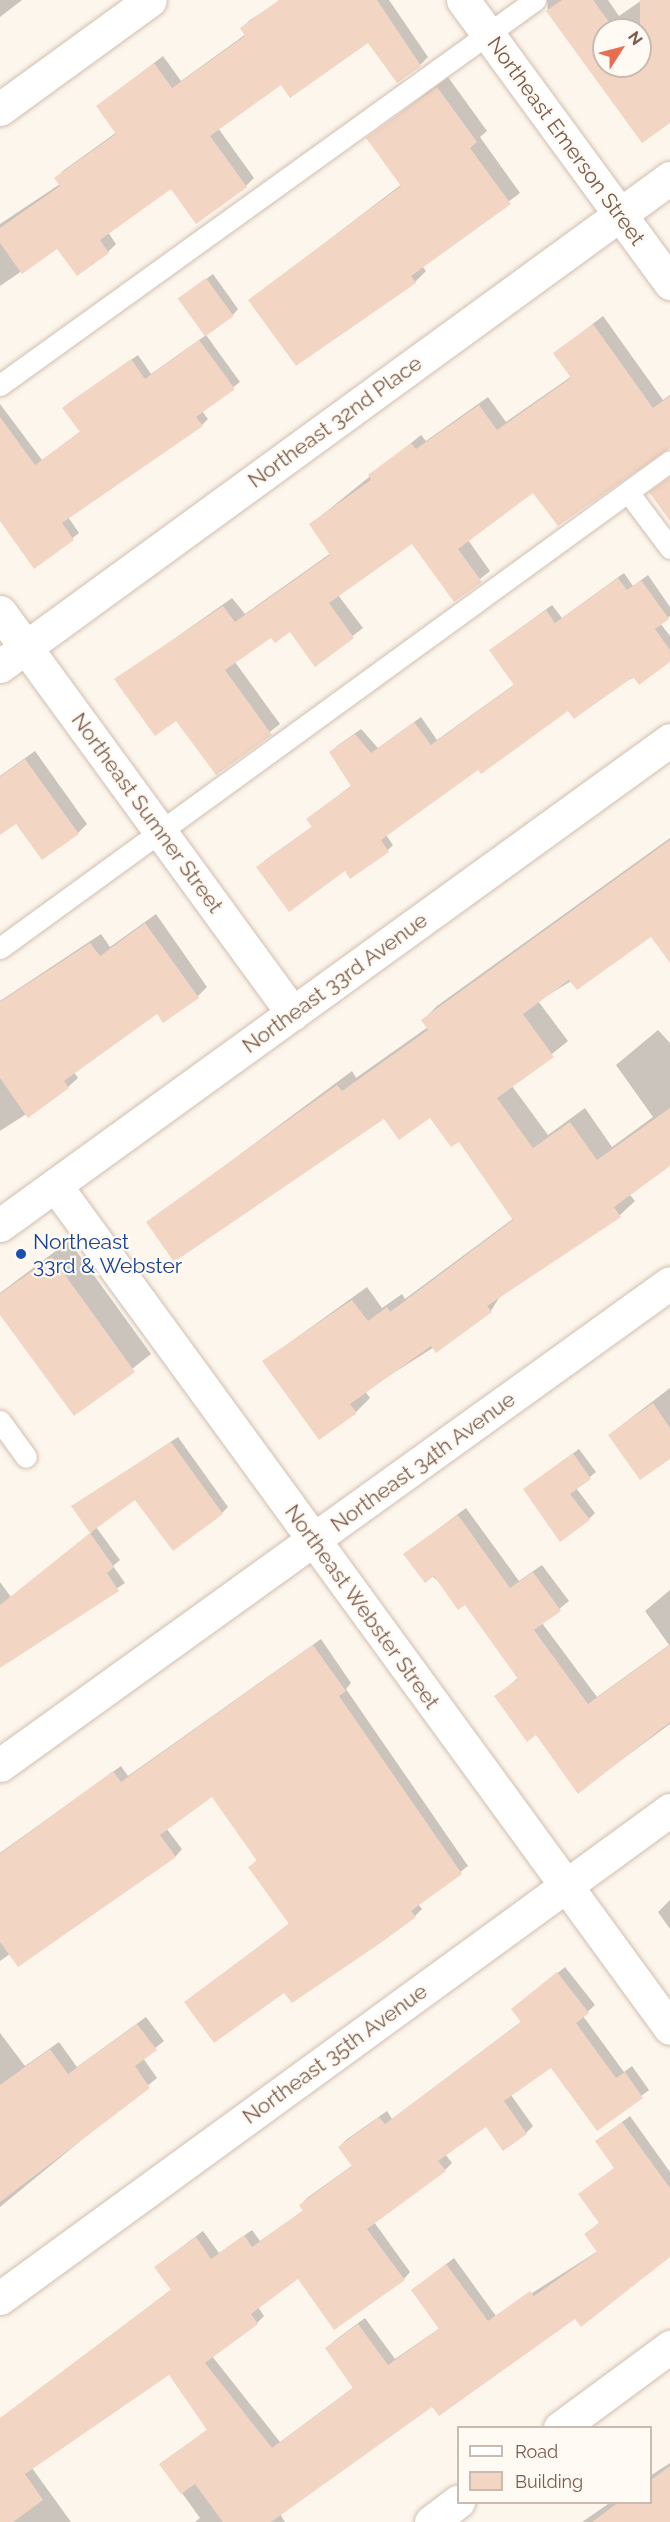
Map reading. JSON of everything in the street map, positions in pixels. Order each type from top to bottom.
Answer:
[{"type":"street","points":[[0,109],[150,0]]},
{"type":"street","name":"Northeast Emerson Street","points":[[463,0],[670,283]]},
{"type":"street","name":"Northeast 32nd Place","points":[[13,656],[670,178]]},
{"type":"street","name":"Northeast Sumner Street","points":[[0,612],[13,656],[161,831],[293,1014]]},
{"type":"street","name":"Northeast 33rd Avenue","points":[[0,1225],[670,740]]},
{"type":"street","name":"Northeast Webster Street","points":[[56,1185],[313,1542],[670,2028]]},
{"type":"street","name":"Northeast 34th Avenue","points":[[0,1765],[670,1283]]},
{"type":"street","name":"Northeast 35th Avenue","points":[[0,2298],[670,1810]]},
{"type":"street","points":[[561,2426],[670,2347]]},
{"type":"street","points":[[431,2522],[457,2503]]},
{"type":"lane","points":[[0,385],[534,0]]},
{"type":"lane","points":[[0,948],[670,461]]},
{"type":"lane","points":[[628,492],[670,548]]},
{"type":"lane","points":[[0,1421],[26,1457]]},
{"type":"building","points":[[279,0],[377,0],[421,66],[397,83],[368,43],[290,98],[281,85],[210,136],[247,187],[196,224],[171,189],[100,240],[109,253],[77,276],[57,249],[22,274],[0,243],[0,228],[60,186],[54,178],[116,134],[96,106],[154,63],[172,88],[245,36],[240,28]]},
{"type":"building","points":[[562,0],[593,0],[606,18],[592,18],[592,74],[546,11]]},
{"type":"building","points":[[640,0],[670,0],[670,123],[642,143],[595,78],[652,78],[652,18],[640,18]]},
{"type":"building","points":[[437,87],[477,142],[470,148],[511,204],[411,276],[416,283],[296,366],[248,300],[401,186],[366,138]]},
{"type":"building","points":[[206,278],[234,316],[205,337],[178,299]]},
{"type":"building","points":[[593,324],[653,408],[670,396],[670,448],[558,526],[533,493],[458,549],[482,582],[454,602],[412,544],[329,603],[354,638],[315,667],[290,632],[275,643],[271,638],[225,670],[272,735],[216,775],[176,721],[155,736],[114,679],[223,606],[235,622],[330,555],[309,524],[371,480],[368,475],[411,443],[416,449],[479,405],[497,430],[571,378],[553,353]]},
{"type":"building","points":[[199,340],[235,389],[196,417],[203,426],[62,523],[74,540],[34,569],[0,521],[0,417],[35,465],[80,432],[62,408],[131,359],[145,379]]},
{"type":"building","points":[[670,477],[670,521],[649,492]]},
{"type":"building","points":[[618,578],[627,590],[641,580],[669,619],[655,629],[670,650],[670,662],[639,685],[633,677],[574,719],[568,711],[481,774],[478,770],[381,840],[389,852],[350,879],[345,871],[289,912],[256,867],[312,827],[306,819],[351,786],[329,752],[355,734],[371,753],[414,722],[431,745],[514,685],[489,650],[546,610],[555,623]]},
{"type":"building","points":[[25,759],[79,834],[42,860],[16,824],[0,835],[0,777]]},
{"type":"building","points":[[670,840],[670,963],[651,937],[577,990],[569,980],[523,1014],[554,1057],[497,1098],[533,1148],[570,1122],[597,1160],[670,1108],[670,1166],[614,1207],[621,1217],[487,1306],[492,1312],[436,1353],[431,1346],[350,1404],[357,1413],[319,1440],[262,1361],[352,1300],[368,1321],[387,1307],[390,1312],[513,1220],[459,1142],[451,1147],[430,1118],[399,1140],[384,1119],[174,1262],[146,1222],[337,1085],[342,1091],[428,1030],[421,1020]]},
{"type":"building","points":[[145,923],[199,998],[163,1023],[157,1014],[64,1081],[69,1088],[28,1118],[0,1078],[0,1002],[90,943],[100,956]]},
{"type":"building","points":[[52,1257],[135,1372],[74,1416],[0,1315],[0,1294]]},
{"type":"building","points":[[653,1403],[670,1428],[670,1459],[640,1480],[608,1435]]},
{"type":"building","points":[[171,1442],[223,1514],[173,1551],[135,1500],[90,1533],[71,1506]]},
{"type":"building","points":[[573,1453],[591,1479],[570,1494],[590,1520],[560,1542],[523,1489]]},
{"type":"building","points":[[458,1515],[510,1588],[533,1572],[561,1611],[534,1630],[588,1704],[670,1645],[670,1722],[578,1794],[536,1735],[527,1742],[494,1696],[518,1679],[465,1605],[458,1610],[434,1576],[425,1583],[403,1554]]},
{"type":"building","points":[[90,1533],[114,1567],[107,1573],[119,1591],[0,1668],[0,1605]]},
{"type":"building","points":[[313,1645],[346,1691],[339,1696],[462,1874],[411,1911],[416,1917],[382,1942],[292,2003],[284,1993],[214,2043],[184,2002],[289,1924],[248,1867],[257,1861],[212,1797],[160,1835],[176,1857],[18,1967],[0,1942],[0,1854],[113,1771],[121,1782]]},
{"type":"building","points":[[557,1972],[589,2013],[576,2023],[616,2078],[625,2072],[643,2098],[597,2131],[551,2068],[504,2101],[527,2134],[503,2151],[486,2127],[438,2161],[446,2171],[367,2229],[405,2280],[334,2330],[298,2279],[251,2314],[258,2324],[205,2363],[272,2448],[353,2388],[325,2348],[358,2324],[388,2365],[439,2329],[411,2290],[446,2264],[488,2321],[530,2291],[534,2296],[597,2252],[584,2234],[599,2223],[578,2194],[614,2168],[595,2141],[622,2122],[670,2188],[670,2257],[581,2327],[575,2319],[439,2416],[432,2407],[271,2522],[223,2522],[195,2484],[181,2494],[159,2464],[207,2430],[169,2375],[25,2474],[43,2500],[13,2522],[0,2522],[0,2418],[171,2290],[154,2267],[196,2237],[211,2259],[244,2235],[252,2247],[303,2211],[299,2205],[352,2166],[338,2147],[379,2117],[385,2124],[521,2022],[511,2009]]},
{"type":"building","points":[[137,2024],[157,2050],[135,2066],[150,2088],[0,2202],[0,2085],[50,2049],[68,2074]]},
{"type":"building","points":[[670,2466],[670,2522],[592,2522],[616,2504],[652,2504],[652,2479]]},
{"type":"place","name":"Northeast 33rd & Webster","points":[[21,1254]]}]
